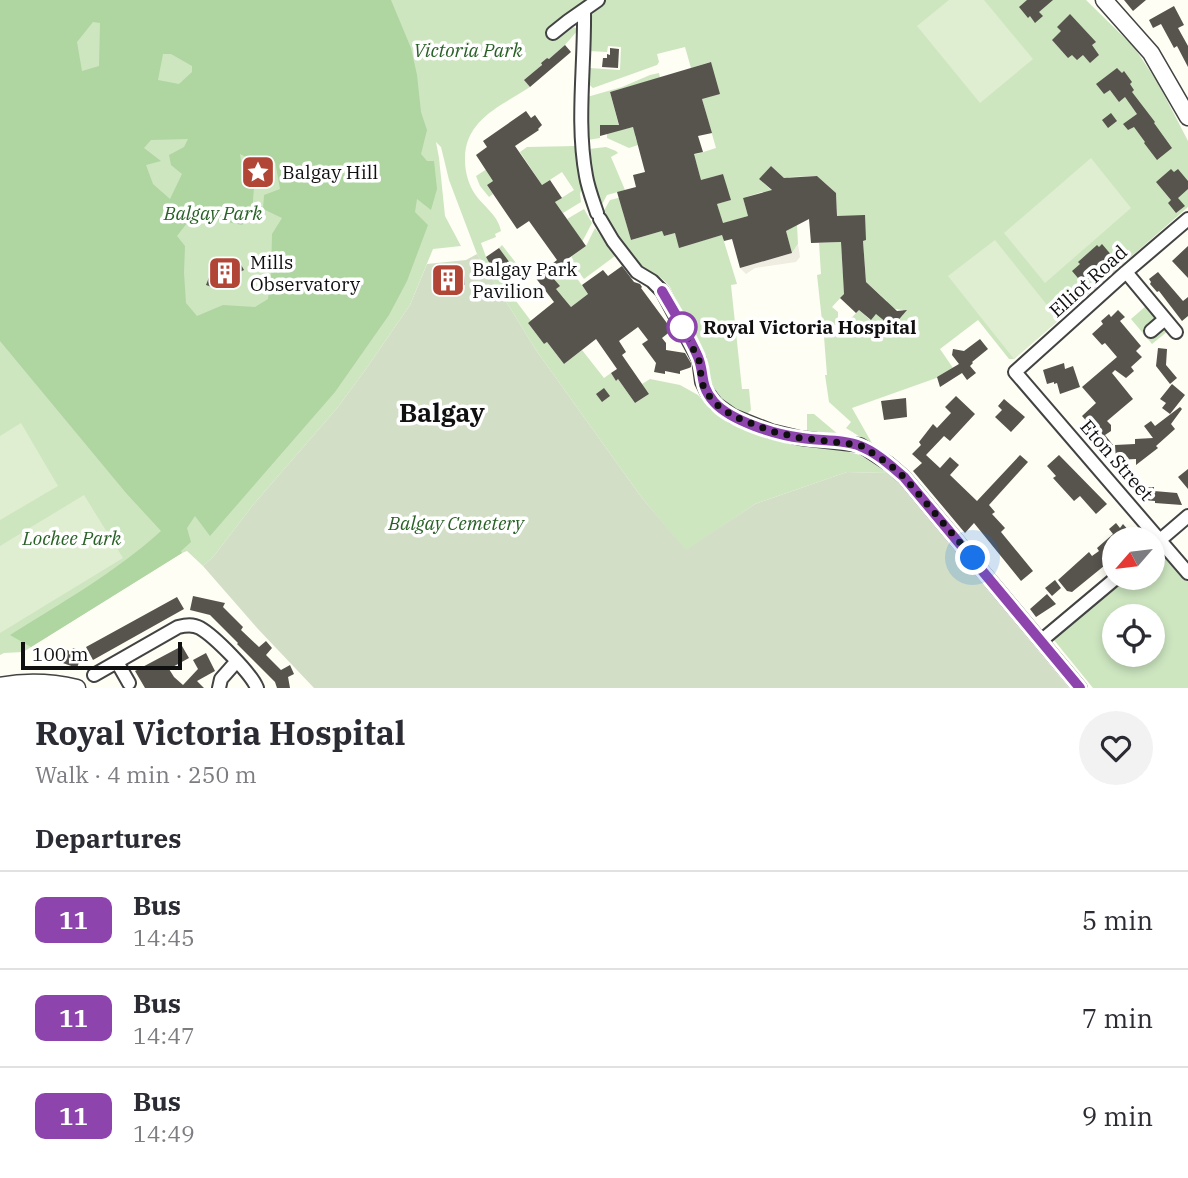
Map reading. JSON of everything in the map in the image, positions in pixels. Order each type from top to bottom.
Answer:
[{"type":"street","points":[[553,33],[598,0]]},
{"type":"street","points":[[1104,0],[1151,53],[1188,117]]},
{"type":"street","points":[[584,10],[581,142],[586,178],[599,216],[613,241],[638,272],[662,291],[699,360],[706,392],[716,404],[733,416],[771,431],[800,438],[860,445],[889,464],[904,477],[1080,688]]},
{"type":"street","name":"Elliot Road","points":[[1015,372],[1188,219]]},
{"type":"street","points":[[1126,272],[1176,332]]},
{"type":"street","points":[[1151,331],[1165,319]]},
{"type":"street","name":"Eton Street","points":[[1015,372],[1144,527]]},
{"type":"street","points":[[1166,535],[1188,516]]},
{"type":"street","name":"Eton Street","points":[[1166,552],[1188,573]]},
{"type":"street","points":[[1042,640],[1102,590]]},
{"type":"street","points":[[94,675],[178,627],[188,625],[208,633],[250,675],[257,688]]},
{"type":"street","points":[[117,662],[129,683]]},
{"type":"street","points":[[219,688],[221,679],[236,662]]},
{"type":"street","points":[[0,686],[36,682],[77,688]]},
{"type":"green space","points":[[0,0],[1086,0],[1134,47],[1158,83],[1188,141],[1188,207],[1014,359],[1009,359],[978,320],[940,349],[953,368],[942,376],[852,408],[873,445],[846,428],[851,422],[829,402],[824,337],[834,336],[859,310],[870,320],[876,314],[887,323],[896,323],[903,315],[903,310],[882,307],[887,301],[866,282],[863,241],[866,240],[837,216],[836,193],[817,176],[789,177],[786,180],[771,166],[759,179],[788,205],[762,192],[743,198],[748,216],[728,222],[724,229],[717,204],[730,200],[723,174],[710,178],[712,187],[689,181],[700,177],[696,162],[670,157],[697,154],[716,148],[702,99],[710,62],[691,68],[685,47],[657,54],[657,65],[593,88],[587,83],[589,68],[620,70],[621,47],[608,46],[607,52],[589,51],[590,12],[570,24],[578,30],[525,81],[530,87],[496,108],[477,124],[466,146],[465,164],[470,184],[476,196],[493,215],[501,231],[495,234],[496,237],[481,243],[495,273],[510,263],[499,248],[502,245],[516,263],[504,271],[522,296],[516,301],[544,344],[547,342],[564,364],[582,350],[604,378],[611,373],[616,381],[618,379],[635,403],[649,394],[642,384],[650,379],[680,385],[698,395],[716,414],[733,425],[785,443],[838,449],[860,455],[888,473],[847,472],[755,504],[686,551],[642,498],[536,350],[477,254],[449,180],[441,147],[436,142],[445,216],[461,246],[433,249],[410,305],[368,366],[338,407],[253,505],[213,557],[203,566],[187,551],[182,553],[23,652],[0,655]]},
{"type":"green space","name":"Balgay Park","points":[[0,0],[391,0],[411,48],[421,112],[427,130],[421,154],[427,161],[434,161],[437,189],[431,210],[417,199],[415,212],[428,225],[407,281],[389,315],[335,392],[210,536],[195,516],[187,528],[191,542],[182,553],[31,647],[10,635],[107,573],[161,531],[126,493],[0,341]],"holes":[[[93,22],[100,23],[99,66],[82,71],[77,42]],[[163,54],[171,54],[192,66],[192,72],[179,84],[158,80]],[[188,139],[184,147],[169,155],[171,165],[182,174],[170,199],[153,184],[146,165],[161,161],[144,148],[151,140]],[[240,154],[260,164],[275,161],[280,189],[264,195],[263,209],[282,218],[272,234],[268,299],[255,307],[223,305],[197,316],[186,303],[185,246],[177,236],[201,205],[212,219],[242,225],[252,212],[254,188],[244,181]]]},
{"type":"green space","points":[[949,0],[984,0],[1033,59],[980,103],[917,26]]},
{"type":"green space","points":[[659,73],[660,78],[610,92],[620,130],[633,127],[645,133],[635,136],[638,145],[629,148],[607,138],[607,125],[600,125],[600,138],[588,140],[585,136],[587,97]]},
{"type":"green space","points":[[575,146],[582,187],[581,202],[563,213],[555,202],[574,190],[562,172],[542,185],[520,152],[527,147]]},
{"type":"green space","points":[[606,147],[618,153],[611,157],[625,190],[607,195],[600,208],[588,167],[587,152],[589,149]]},
{"type":"green space","points":[[1091,158],[1131,208],[1045,283],[1004,233]]},
{"type":"green space","points":[[490,167],[506,172],[487,185],[493,194],[489,197],[476,176]]},
{"type":"green space","points":[[638,193],[658,202],[623,212],[631,240],[662,231],[664,236],[675,233],[680,247],[722,235],[737,284],[731,285],[742,389],[749,389],[751,410],[747,414],[740,416],[720,403],[711,390],[670,287],[657,276],[641,271],[602,214],[610,200]]},
{"type":"green space","points":[[584,209],[592,223],[582,242],[567,219]]},
{"type":"green space","points":[[782,218],[797,225],[798,244],[792,253]]},
{"type":"green space","points":[[595,228],[615,256],[584,279],[571,262],[572,256],[586,246]]},
{"type":"green space","points":[[995,240],[1059,320],[1014,359],[948,276]]},
{"type":"green space","points":[[841,242],[844,294],[832,307],[838,312],[838,322],[831,329],[823,330],[817,275],[821,274],[819,243]]},
{"type":"green space","name":"Balgay Cemetery","points":[[477,254],[536,350],[642,498],[686,550],[755,504],[847,472],[888,473],[1069,688],[314,688],[203,566],[338,407],[410,305],[427,264],[466,260]]},
{"type":"green space","points":[[567,264],[588,294],[571,307],[562,296],[552,292],[559,286],[554,278]]},
{"type":"green space","points":[[1147,305],[1155,315],[1160,329],[1168,331],[1152,344],[1131,319]]},
{"type":"green space","points":[[807,414],[814,414],[839,435],[807,431]]},
{"type":"green space","points":[[21,423],[58,486],[0,520],[0,436]]},
{"type":"green space","name":"Lochee Park","points":[[84,495],[123,558],[0,633],[0,546]]},
{"type":"green space","points":[[1166,553],[1188,580],[1188,688],[1093,688],[1054,640],[1055,634],[1108,590],[1166,590]]},
{"type":"shaded area","points":[[798,244],[800,257],[796,262],[755,268],[746,274],[740,268],[792,253]]},
{"type":"building","points":[[1027,0],[1053,0],[1039,12],[1043,16],[1035,23],[1019,7]]},
{"type":"building","points":[[1124,0],[1146,0],[1133,11]]},
{"type":"building","points":[[1174,6],[1184,25],[1178,28],[1188,46],[1188,67],[1161,24],[1153,28],[1149,20]]},
{"type":"building","points":[[1070,14],[1096,42],[1092,45],[1099,55],[1090,63],[1083,55],[1077,60],[1072,55],[1068,58],[1052,40],[1061,31],[1057,27]]},
{"type":"building","points":[[565,45],[571,52],[530,87],[524,80]]},
{"type":"building","points":[[610,48],[619,49],[618,68],[602,67],[603,58],[607,58],[607,54],[610,55]]},
{"type":"building","points":[[711,62],[720,94],[702,99],[712,133],[698,136],[703,152],[694,154],[701,180],[723,174],[731,200],[717,204],[723,223],[748,216],[743,198],[772,190],[759,179],[771,166],[784,178],[817,176],[836,193],[837,216],[865,215],[866,240],[863,241],[866,282],[897,311],[907,310],[896,323],[887,323],[876,314],[871,320],[859,310],[856,313],[840,298],[844,294],[841,242],[811,243],[809,219],[786,231],[792,253],[740,268],[732,239],[724,241],[722,235],[679,248],[675,233],[664,236],[662,231],[631,240],[617,192],[636,187],[633,175],[645,172],[633,127],[600,136],[600,125],[619,125],[610,92]]},
{"type":"building","points":[[1117,68],[1122,73],[1124,71],[1132,82],[1132,92],[1172,148],[1157,160],[1134,127],[1128,130],[1123,124],[1137,114],[1125,97],[1119,102],[1110,90],[1104,94],[1096,84]]},
{"type":"building","points":[[526,111],[531,118],[535,115],[542,125],[539,130],[515,146],[542,185],[550,180],[562,198],[555,202],[586,246],[569,258],[554,279],[560,286],[556,289],[571,307],[588,294],[582,285],[603,270],[608,276],[622,266],[634,282],[640,284],[672,330],[662,338],[666,343],[666,350],[685,353],[691,363],[691,367],[680,371],[680,374],[654,372],[656,363],[642,344],[648,340],[638,327],[619,341],[626,352],[622,355],[649,394],[635,403],[611,373],[617,369],[596,339],[564,364],[528,323],[554,302],[535,277],[557,260],[529,221],[517,229],[487,185],[493,181],[476,155],[487,147],[483,141]]},
{"type":"building","points":[[1111,113],[1117,121],[1108,128],[1102,120]]},
{"type":"building","points":[[1171,169],[1174,172],[1178,169],[1188,181],[1188,189],[1178,198],[1185,206],[1176,213],[1168,203],[1171,200],[1156,182]]},
{"type":"building","points":[[1102,244],[1113,257],[1083,284],[1072,271],[1080,264],[1078,262],[1097,245],[1099,247]]},
{"type":"building","points":[[1188,246],[1188,278],[1172,261]]},
{"type":"building","points":[[499,248],[510,263],[495,273],[486,257]]},
{"type":"building","name":"Mills Observatory","points":[[239,261],[244,270],[233,275],[231,284],[223,288],[220,283],[212,287],[206,285],[213,267],[221,263],[224,269]]},
{"type":"building","name":"Balgay Park Pavilion","points":[[444,264],[452,264],[464,274],[465,285],[433,287],[432,274]]},
{"type":"building","points":[[1158,272],[1183,301],[1188,297],[1188,316],[1182,321],[1159,291],[1150,284],[1149,279]]},
{"type":"building","points":[[1118,310],[1125,317],[1120,321],[1141,346],[1136,351],[1142,357],[1131,367],[1134,371],[1126,378],[1115,370],[1112,373],[1133,399],[1107,421],[1111,425],[1111,431],[1105,435],[1113,445],[1106,450],[1099,441],[1095,444],[1086,434],[1090,431],[1087,427],[1090,425],[1082,416],[1096,403],[1082,387],[1117,357],[1105,343],[1102,345],[1092,334],[1103,324],[1101,321]]},
{"type":"building","points":[[980,339],[988,349],[970,366],[976,373],[967,380],[962,373],[940,387],[937,377],[959,364],[952,355],[953,349],[964,351]]},
{"type":"building","points":[[1158,348],[1167,349],[1166,365],[1177,378],[1170,384],[1156,366]]},
{"type":"building","points":[[1064,363],[1065,369],[1073,366],[1080,387],[1060,394],[1057,383],[1047,384],[1043,370]]},
{"type":"building","points":[[1172,384],[1185,395],[1170,414],[1162,408],[1166,403],[1160,399]]},
{"type":"building","points":[[604,388],[610,396],[602,402],[596,394]]},
{"type":"building","points":[[956,396],[975,414],[950,441],[944,436],[926,455],[940,468],[950,457],[959,465],[950,475],[977,501],[1020,455],[1028,462],[989,505],[995,512],[992,514],[1005,528],[1001,532],[1033,571],[1021,581],[974,523],[965,533],[913,471],[922,463],[912,454],[921,445],[919,442],[933,424],[937,428],[951,413],[945,407]]},
{"type":"building","points":[[906,398],[907,417],[884,420],[881,401]]},
{"type":"building","points":[[1004,399],[1025,417],[1011,432],[995,417],[1002,410],[998,406]]},
{"type":"building","points":[[1180,407],[1182,409],[1171,424],[1175,429],[1156,446],[1158,448],[1136,465],[1136,459],[1116,460],[1115,445],[1135,444],[1135,439],[1153,438],[1144,426],[1151,421],[1155,426]]},
{"type":"building","points":[[1059,455],[1107,504],[1096,514],[1080,496],[1074,501],[1053,478],[1056,476],[1047,466]]},
{"type":"building","points":[[1188,469],[1188,489],[1178,477]]},
{"type":"building","points":[[1144,487],[1154,487],[1154,491],[1177,493],[1182,505],[1143,500]]},
{"type":"building","points":[[1102,544],[1102,568],[1072,592],[1067,591],[1058,580],[1089,552],[1092,556],[1099,551],[1097,548]]},
{"type":"building","points":[[1055,580],[1061,588],[1052,596],[1045,588]]},
{"type":"building","points":[[1047,594],[1056,604],[1036,617],[1030,609]]},
{"type":"building","points":[[193,596],[225,603],[223,607],[259,647],[266,641],[272,648],[266,655],[281,670],[290,665],[294,674],[288,677],[290,688],[277,688],[275,682],[210,615],[190,610]]},
{"type":"building","points":[[177,597],[184,609],[93,660],[86,647]]},
{"type":"building","points":[[182,646],[189,658],[169,669],[183,685],[198,669],[193,660],[206,653],[215,671],[197,681],[204,688],[145,688],[135,671]]},
{"type":"building","points":[[73,648],[83,651],[77,668],[60,662],[64,649],[72,652]]},
{"type":"bus line","name":"11","points":[[662,291],[699,360],[706,392],[716,404],[733,416],[771,431],[800,438],[860,445],[889,464],[904,477],[1080,688]]},
{"type":"place","name":"Balgay Hill","points":[[258,172]]},
{"type":"place","name":"Mills Observatory","points":[[225,273]]},
{"type":"place","name":"Balgay Park Pavilion","points":[[448,280]]},
{"type":"place","name":"Royal Victoria Hospital","points":[[682,327]]},
{"type":"district","name":"Balgay","points":[[442,412]]},
{"type":"route","points":[[682,327],[699,360],[702,383],[716,404],[733,416],[771,431],[800,438],[860,445],[904,477],[973,558]]},
{"type":"park label","name":"Victoria Park","points":[[468,50]]}]
